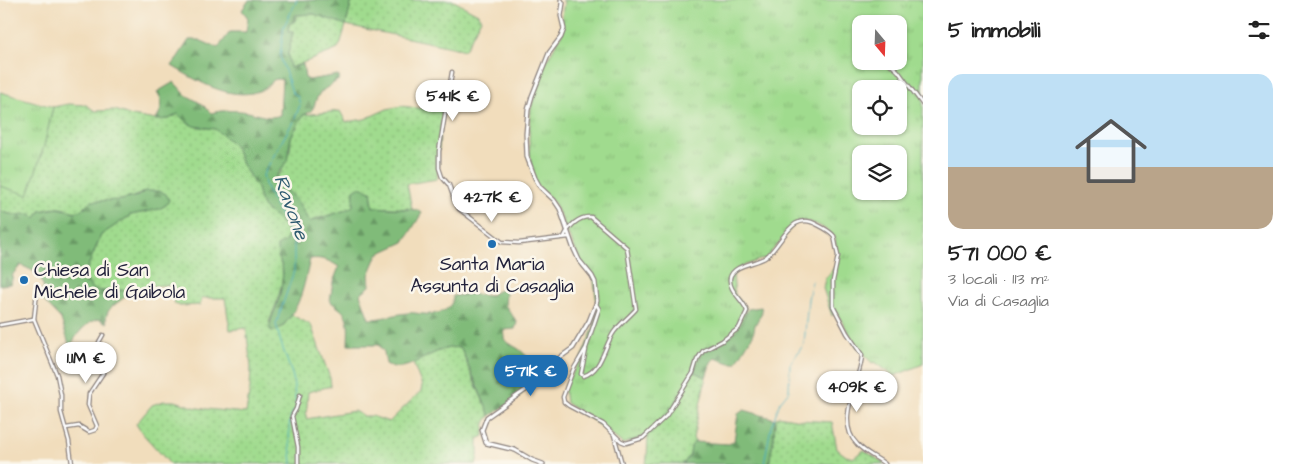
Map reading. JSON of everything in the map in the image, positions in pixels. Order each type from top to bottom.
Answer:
[{"type":"street","points":[[543,464],[515,450],[486,443],[482,430],[485,420],[492,413],[527,389],[548,366],[573,348],[589,322],[596,304],[595,282],[572,244],[560,209],[554,200],[540,187],[527,157],[526,134],[528,110],[532,96],[549,53],[561,37],[564,29],[561,16],[563,3],[561,0]]},
{"type":"street","points":[[897,70],[923,105]]},
{"type":"street","points":[[452,72],[439,151],[439,168],[442,177],[449,184],[459,209],[502,242],[519,243],[570,236]]},
{"type":"street","points":[[564,237],[579,218],[591,217],[626,247],[629,254],[636,309],[614,333],[599,363],[588,375],[584,376],[581,374],[586,348],[599,309],[596,304]]},
{"type":"street","points":[[586,348],[573,370],[563,399],[569,406],[603,424],[621,441],[626,443],[643,438],[666,416],[693,373],[697,360],[703,351],[730,336],[739,328],[746,316],[746,308],[735,294],[730,280],[732,273],[741,267],[766,257],[790,228],[799,222],[808,220],[834,236],[838,256],[833,281],[833,306],[847,333],[862,354],[849,410],[850,429],[855,443],[885,464]]},
{"type":"street","points":[[564,237],[572,244]]},
{"type":"street","points":[[39,290],[37,292],[34,319],[57,374],[72,464]]},
{"type":"street","points":[[0,325],[34,319]]},
{"type":"street","points":[[66,428],[79,426],[89,432],[97,426],[88,405],[89,394],[103,373],[104,357],[99,342],[103,335]]},
{"type":"street","points":[[292,416],[300,395]]},
{"type":"street","points":[[292,409],[298,447],[298,464]]},
{"type":"street","points":[[614,434],[622,464]]},
{"type":"green space","points":[[249,0],[352,0],[346,25],[314,14],[296,15],[295,21],[289,24],[288,32],[293,32],[288,54],[290,68],[303,64],[305,78],[309,80],[338,75],[340,79],[320,93],[311,111],[303,115],[291,137],[287,161],[273,181],[293,196],[309,222],[353,206],[354,190],[359,187],[371,191],[373,207],[418,210],[422,213],[404,242],[378,254],[369,275],[370,286],[360,294],[369,319],[398,314],[439,313],[447,309],[453,296],[470,294],[489,296],[503,290],[506,293],[505,305],[517,322],[515,329],[504,330],[504,339],[524,353],[540,376],[518,398],[490,416],[461,348],[441,350],[412,364],[395,367],[386,364],[384,352],[379,345],[348,345],[346,316],[344,312],[330,301],[333,282],[339,267],[329,261],[310,259],[303,289],[296,308],[276,331],[270,330],[271,320],[282,284],[283,269],[277,246],[286,241],[288,233],[284,225],[264,208],[257,188],[231,142],[215,129],[194,126],[186,122],[178,114],[169,119],[156,120],[162,103],[157,92],[174,82],[186,95],[202,104],[211,113],[234,111],[268,117],[280,115],[282,80],[276,79],[263,89],[252,93],[231,93],[210,86],[172,66],[189,40],[199,40],[218,48],[230,32],[246,32],[248,18],[242,10]]},
{"type":"green space","points":[[352,0],[452,0],[478,14],[481,19],[465,50],[346,25],[340,45],[336,50],[290,68],[288,54],[293,33],[288,32],[289,24],[296,15],[314,14],[346,24]]},
{"type":"green space","points":[[562,0],[923,0],[923,364],[894,376],[875,362],[872,363],[857,346],[836,312],[832,316],[823,288],[825,279],[838,263],[835,238],[827,230],[812,223],[802,221],[796,222],[766,258],[745,265],[733,275],[735,295],[746,307],[738,329],[727,339],[705,348],[685,389],[651,433],[623,444],[591,419],[566,403],[564,387],[580,361],[594,327],[597,305],[593,274],[583,267],[555,204],[536,185],[531,164],[529,139],[531,108],[542,69],[563,32],[561,22],[564,2]]},
{"type":"green space","points":[[0,92],[53,107],[44,146],[28,195],[0,186]]},
{"type":"green space","points":[[68,104],[86,105],[95,111],[115,110],[132,116],[156,120],[169,119],[178,114],[186,122],[194,126],[215,129],[231,142],[257,188],[264,208],[284,225],[288,233],[280,263],[282,268],[282,284],[269,322],[276,331],[292,315],[311,325],[330,378],[331,386],[308,392],[306,419],[354,411],[363,416],[372,416],[389,422],[421,391],[422,386],[413,363],[449,348],[461,348],[490,416],[485,425],[484,436],[478,439],[476,464],[170,464],[136,424],[152,405],[164,401],[175,401],[197,408],[246,413],[251,367],[246,328],[230,330],[225,298],[202,298],[200,305],[180,306],[175,304],[169,285],[142,288],[127,295],[125,290],[101,291],[92,289],[84,276],[101,235],[131,215],[159,209],[166,205],[169,200],[145,191],[124,199],[86,205],[79,211],[56,208],[40,211],[37,218],[13,215],[0,211],[0,186],[28,194],[44,146],[53,107]]},
{"type":"green space","points":[[401,106],[443,111],[437,179],[407,184],[412,209],[373,207],[371,191],[354,190],[354,206],[309,222],[300,205],[286,190],[273,181],[281,172],[290,150],[291,137],[303,115],[340,111],[346,122],[365,119],[387,109]]},
{"type":"green space","points":[[145,191],[159,191],[166,194],[169,200],[166,205],[159,209],[131,215],[101,235],[84,276],[92,289],[101,291],[125,290],[127,295],[109,310],[106,318],[107,323],[99,319],[89,323],[78,333],[70,347],[61,319],[41,298],[44,287],[37,273],[21,265],[13,274],[11,284],[0,285],[0,211],[13,215],[30,214],[36,218],[40,211],[58,208],[75,212],[82,210],[92,201],[121,200],[138,196]]},
{"type":"green space","points":[[761,307],[762,312],[755,325],[753,335],[736,363],[715,358],[711,362],[706,377],[675,364],[745,316],[748,309]]},
{"type":"green space","points":[[675,364],[706,377],[693,438],[695,442],[691,446],[690,455],[683,464],[646,464],[648,436],[629,443]]},
{"type":"green space","points":[[744,410],[775,419],[769,464],[683,464],[690,455],[691,446],[695,442],[729,444],[734,441],[738,414]]},
{"type":"green space","points":[[778,416],[800,420],[832,422],[837,449],[846,456],[853,458],[864,450],[885,464],[769,464],[775,419]]},
{"type":"waterway","name":"Ravone","points":[[296,406],[293,377],[276,324],[294,271],[294,244],[266,188],[263,175],[295,118],[300,105],[298,97],[292,92],[280,56],[284,26],[297,0]]},
{"type":"waterway","points":[[764,464],[771,427],[780,402],[789,391],[790,364],[804,344],[808,299],[812,281]]},
{"type":"waterway","name":"Ravone","points":[[292,464],[289,429],[291,415],[294,410]]},
{"type":"place","name":"Santa Maria Assunta di Casaglia","points":[[492,244]]},
{"type":"place","name":"Chiesa di San Michele di Gaibola","points":[[24,280]]}]
